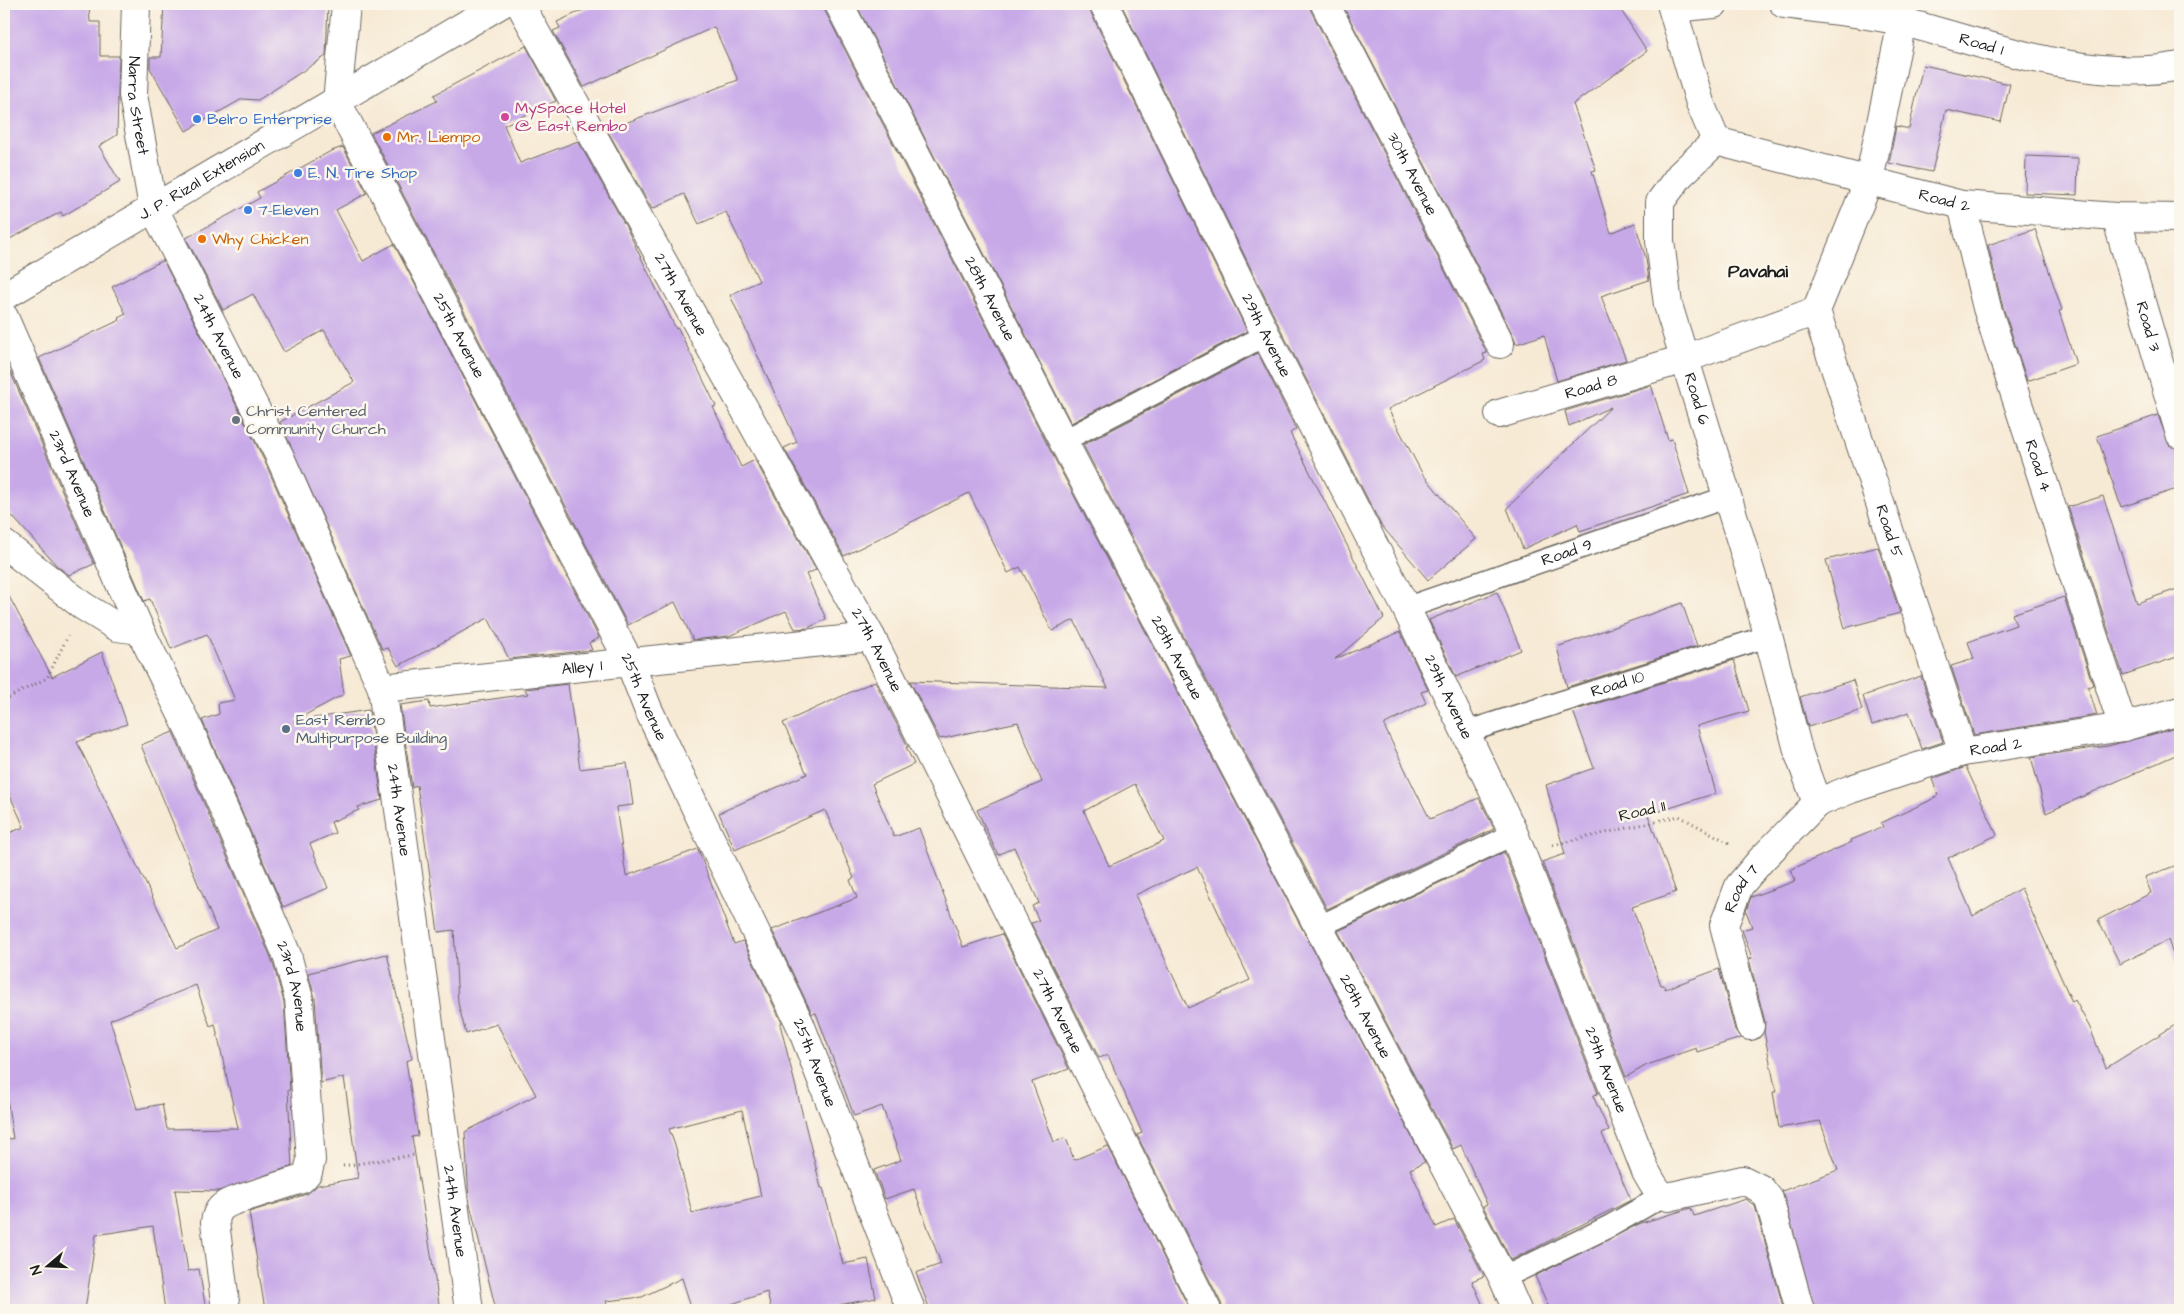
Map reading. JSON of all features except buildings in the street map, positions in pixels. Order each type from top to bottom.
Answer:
[{"type":"street","name":"Narra Street","points":[[136,4],[133,96],[153,207]]},
{"type":"street","points":[[337,102],[346,4]]},
{"type":"street","name":"J. P. Rizal Extension","points":[[4,296],[501,4]]},
{"type":"street","name":"27th Avenue","points":[[520,4],[871,637],[1207,1310]]},
{"type":"street","name":"28th Avenue","points":[[839,4],[1064,441],[1503,1278],[1517,1310]]},
{"type":"street","name":"29th Avenue","points":[[1104,4],[1266,335],[1406,608],[1466,732],[1518,843],[1646,1172],[1663,1196]]},
{"type":"street","name":"30th Avenue","points":[[1325,4],[1500,344]]},
{"type":"street","points":[[1714,4],[1673,6],[1700,103],[1716,141]]},
{"type":"street","name":"Road 1","points":[[1784,4],[1902,22],[2021,56],[2087,67],[2153,71],[2180,66]]},
{"type":"street","points":[[1684,359],[1816,311],[1868,180],[1902,22]]},
{"type":"street","name":"25th Avenue","points":[[337,102],[630,663],[648,709],[800,1024],[911,1310]]},
{"type":"street","name":"Road 2","points":[[1716,141],[1962,205],[2116,218],[2180,218]]},
{"type":"street","name":"Road 6","points":[[1716,141],[1680,175],[1660,202],[1660,241],[1668,305],[1769,636],[1799,754],[1817,804]]},
{"type":"street","name":"Road 4","points":[[1962,205],[1987,308],[2123,727]]},
{"type":"street","name":"24th Avenue","points":[[153,207],[279,456],[382,688],[445,1151],[469,1310]]},
{"type":"street","name":"Road 3","points":[[2116,218],[2180,434]]},
{"type":"street","name":"Road 5","points":[[1816,311],[1963,752]]},
{"type":"street","name":"23rd Avenue","points":[[4,317],[140,630],[190,731],[287,955],[299,999],[310,1144],[308,1172]]},
{"type":"street","name":"Road 8","points":[[1499,414],[1684,359]]},
{"type":"street","points":[[4,544],[83,606],[117,627],[140,630]]},
{"type":"street","name":"Alley 1","points":[[382,688],[871,637]]},
{"type":"street","name":"Road 2","points":[[1817,804],[1851,789],[1963,752],[2123,727],[2180,711]]},
{"type":"street","name":"Road 7","points":[[1750,1026],[1724,925],[1739,886],[1760,860],[1817,804]]},
{"type":"street","points":[[226,1310],[215,1222],[216,1213],[223,1206],[233,1202],[302,1179],[308,1172]]},
{"type":"street","points":[[1663,1196],[1674,1196],[1743,1180],[1761,1189],[1769,1199],[1800,1310]]},
{"type":"lane","points":[[1064,441],[1266,335]]},
{"type":"lane","name":"Road 9","points":[[1406,608],[1727,497]]},
{"type":"lane","name":"Road 10","points":[[1466,732],[1769,636]]},
{"type":"lane","points":[[1318,927],[1518,843]]},
{"type":"lane","points":[[1503,1278],[1610,1226],[1663,1196]]},
{"type":"path","points":[[4,700],[47,678],[83,606]]},
{"type":"path","name":"Road 11","points":[[1518,843],[1679,816],[1760,860]]},
{"type":"path","points":[[308,1172],[445,1151]]},
{"type":"place","name":"MySpace Hotel @ East Rembo","points":[[505,117]]},
{"type":"place","name":"Belro Enterprise","points":[[197,119]]},
{"type":"place","name":"Mr. Liempo","points":[[387,137]]},
{"type":"place","name":"E. N. Tire Shop","points":[[298,173]]},
{"type":"place","name":"7-Eleven","points":[[248,210]]},
{"type":"place","name":"Why Chicken","points":[[202,239]]},
{"type":"place","name":"Christ Centered Community Church","points":[[236,420]]},
{"type":"place","name":"East Rembo Multipurpose Building","points":[[286,729]]},
{"type":"district","name":"Pavahai","points":[[1758,271]]}]
